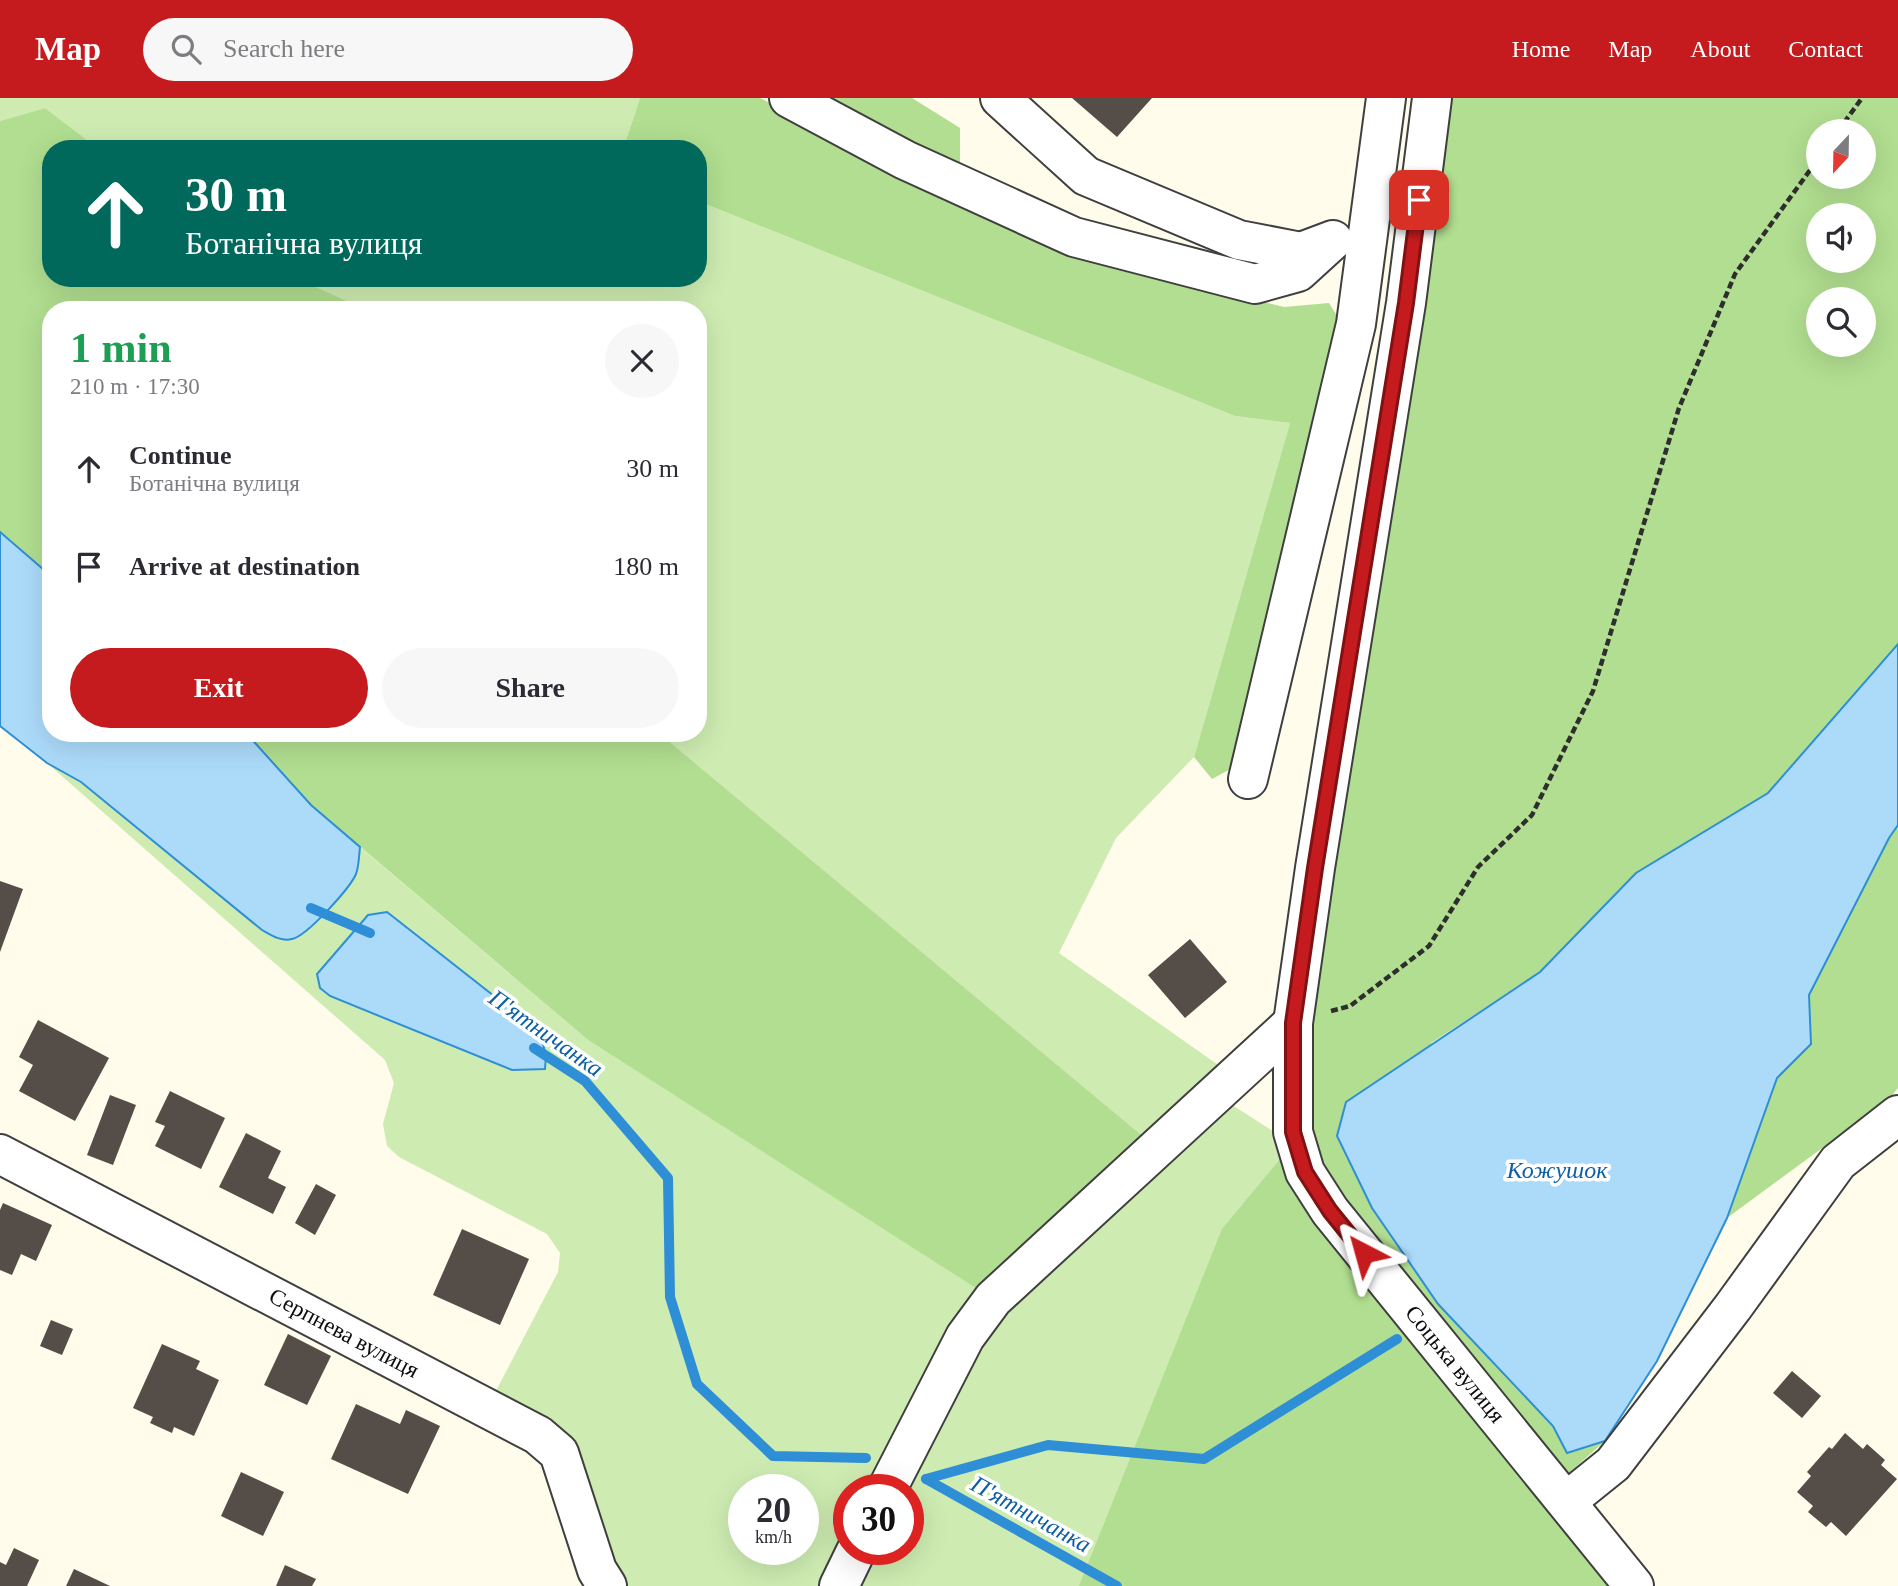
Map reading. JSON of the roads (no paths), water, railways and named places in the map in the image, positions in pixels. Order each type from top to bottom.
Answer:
[{"type":"street","points":[[789,98],[918,166],[1074,237],[1255,285],[1298,272],[1373,204]]},
{"type":"street","points":[[1000,98],[1086,176],[1239,240],[1301,252],[1332,241]]},
{"type":"street","points":[[1248,779],[1356,324],[1386,98]]},
{"type":"street","name":"Соцька вулиця","points":[[1432,98],[1406,303],[1315,868],[1293,1023],[1293,1132],[1305,1172],[1330,1211],[1634,1586]]},
{"type":"street","points":[[895,1474],[965,1337],[993,1299],[1293,1023]]},
{"type":"street","points":[[1567,1501],[1613,1464],[1733,1307],[1838,1162],[1898,1115]]},
{"type":"street","name":"Серпнева вулиця","points":[[0,1154],[538,1435],[559,1453],[597,1570],[607,1586]]},
{"type":"street","points":[[839,1586],[849,1565]]},
{"type":"water","points":[[0,532],[42,568],[42,742],[254,742],[311,805],[360,847],[357,871],[337,900],[307,930],[292,939],[276,938],[262,930],[81,782],[47,763],[0,726]]},
{"type":"water","name":"Кожушок","points":[[1898,644],[1898,825],[1809,995],[1811,1044],[1777,1078],[1727,1218],[1657,1361],[1605,1441],[1567,1453],[1553,1426],[1438,1304],[1372,1208],[1337,1136],[1346,1102],[1540,972],[1636,873],[1768,793]]},
{"type":"water","points":[[387,912],[540,1032],[546,1056],[545,1069],[512,1070],[330,996],[320,988],[317,974],[368,915]]},
{"type":"waterway","name":"П'ятничанка","points":[[311,908],[370,933]]},
{"type":"waterway","name":"П'ятничанка","points":[[534,1048],[585,1081],[668,1178],[670,1297],[697,1384],[773,1456],[866,1458]]},
{"type":"waterway","points":[[926,1479],[1048,1445],[1204,1459],[1397,1339]]},
{"type":"waterway","name":"П'ятничанка","points":[[926,1479],[1117,1586]]}]
